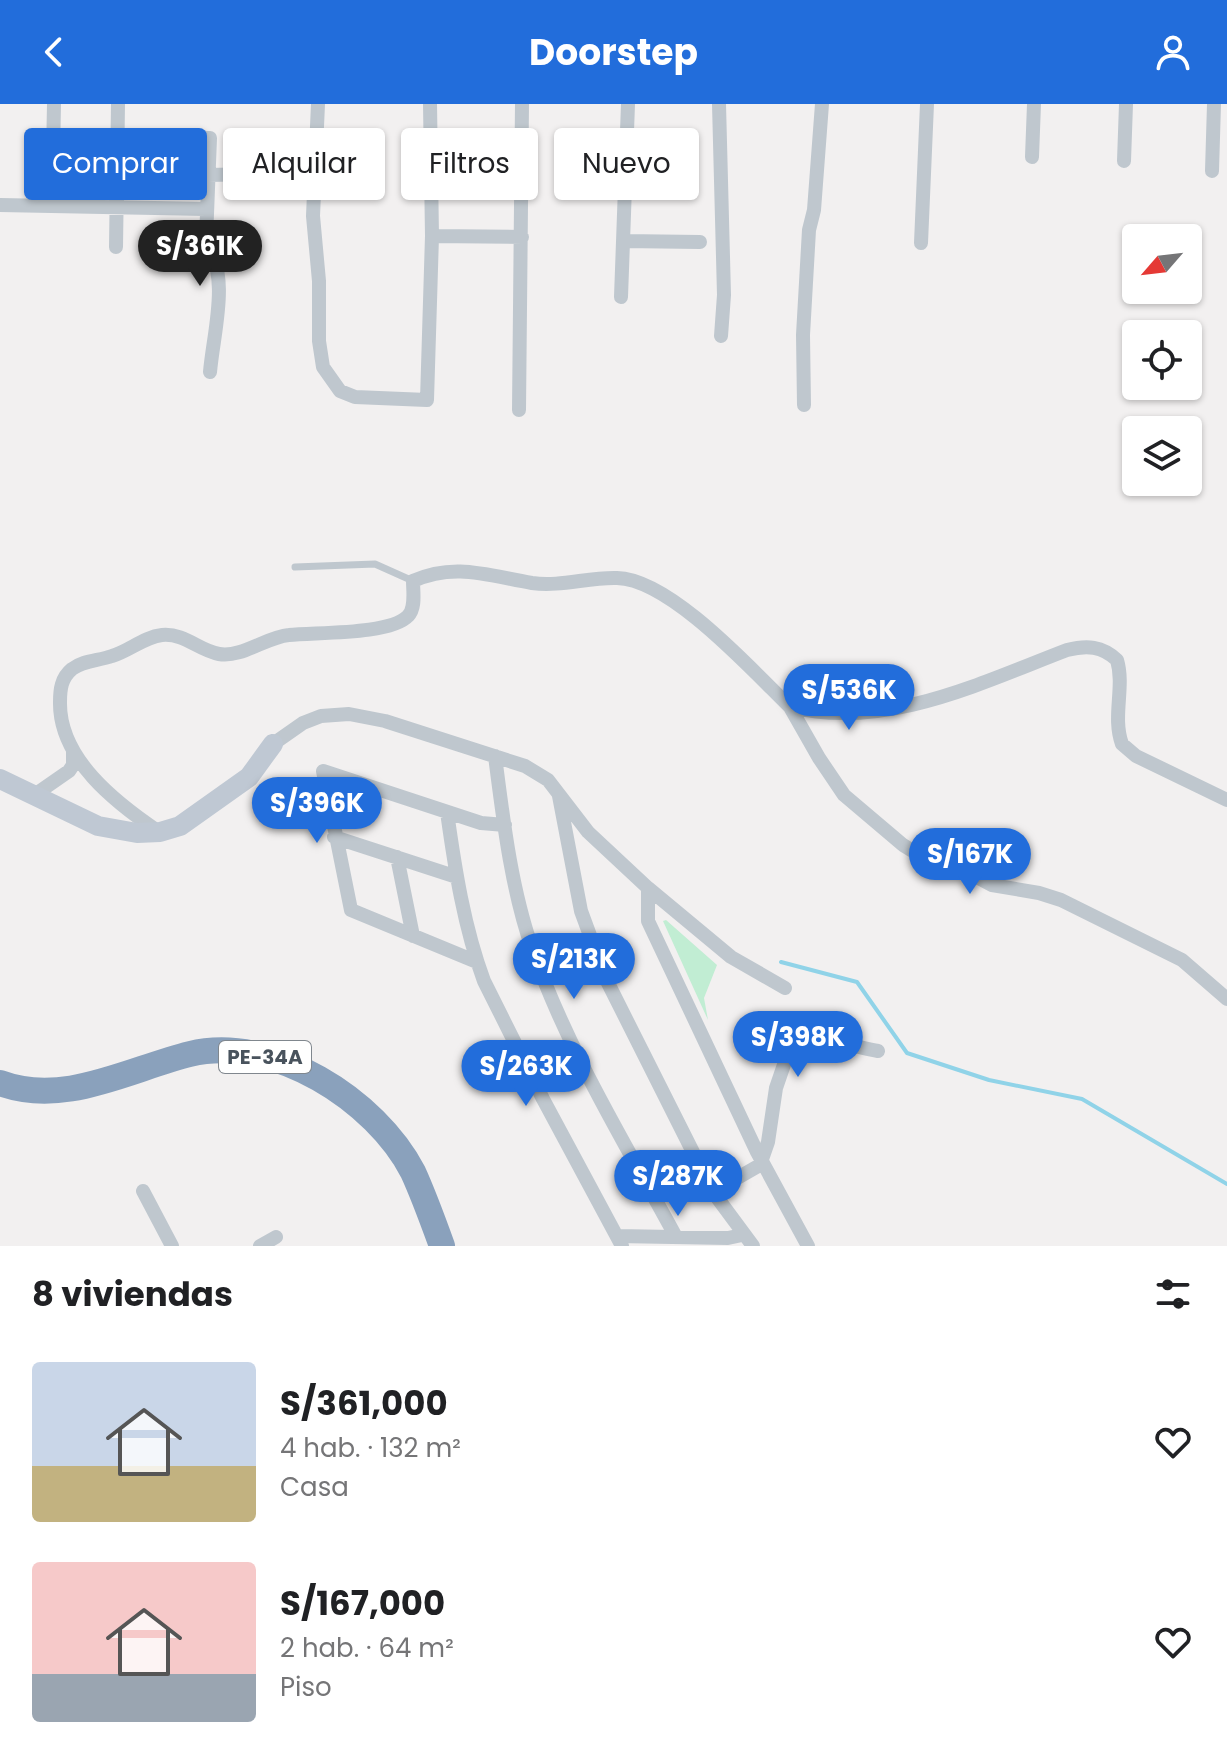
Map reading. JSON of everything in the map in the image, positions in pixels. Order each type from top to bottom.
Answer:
[{"type":"highway","name":"PE-34A","points":[[0,1083],[35,1090],[63,1090],[100,1083],[193,1053],[231,1052],[271,1058],[314,1074],[357,1104],[388,1136],[412,1171],[442,1246]]},
{"type":"street","points":[[52,206],[54,104]]},
{"type":"street","points":[[118,104],[118,128]]},
{"type":"street","points":[[317,128],[318,104]]},
{"type":"street","points":[[314,200],[319,341],[323,367],[340,391],[355,397],[427,400],[432,236],[430,104]]},
{"type":"street","points":[[519,410],[522,104]]},
{"type":"street","points":[[621,297],[628,104]]},
{"type":"street","points":[[719,104],[724,295],[721,336]]},
{"type":"street","points":[[804,405],[803,335],[809,230],[814,210],[822,104]]},
{"type":"street","points":[[921,243],[927,104]]},
{"type":"street","points":[[1032,157],[1034,104]]},
{"type":"street","points":[[1124,161],[1126,104]]},
{"type":"street","points":[[1212,171],[1214,104]]},
{"type":"street","points":[[207,138],[210,138],[206,239],[214,252],[219,284],[219,311],[213,330],[210,372]]},
{"type":"street","points":[[208,175],[223,175]]},
{"type":"street","points":[[116,200],[116,247]]},
{"type":"street","points":[[0,205],[206,209]]},
{"type":"street","points":[[432,236],[522,237]]},
{"type":"street","points":[[623,241],[700,242]]},
{"type":"street","points":[[160,832],[101,785],[73,751],[62,728],[60,689],[72,669],[84,662],[109,658],[161,635],[181,636],[220,654],[232,654],[286,635],[332,633],[397,624],[410,614],[413,581],[434,572],[483,572],[532,583],[562,585],[618,578],[652,587],[681,606],[790,707],[844,795],[903,845],[921,856],[939,857],[992,885],[1061,900],[1182,960],[1227,999]]},
{"type":"street","points":[[790,707],[827,713],[894,711],[1067,650],[1082,646],[1096,647],[1117,660],[1121,671],[1118,719],[1122,744],[1136,756],[1227,800]]},
{"type":"street","points":[[0,779],[98,826],[137,833],[160,832],[180,826],[249,777],[273,744],[303,723],[321,716],[349,714],[385,721],[525,766],[548,780],[588,832],[648,888],[731,957],[785,988]]},
{"type":"street","points":[[33,796],[69,771],[74,760],[73,751]]},
{"type":"street","points":[[495,756],[523,918],[541,972],[588,1074],[676,1237]]},
{"type":"street","points":[[477,962],[351,910],[323,771],[481,823],[505,825]]},
{"type":"street","points":[[559,791],[581,911],[593,947],[713,1192],[748,1240]]},
{"type":"street","points":[[447,812],[457,877],[477,962],[530,1073],[620,1241],[676,1237],[748,1240]]},
{"type":"street","points":[[334,837],[457,877]]},
{"type":"street","points":[[397,857],[413,936]]},
{"type":"street","points":[[648,888],[648,921],[760,1159],[808,1246]]},
{"type":"street","points":[[713,1192],[758,1168],[768,1142],[776,1088],[789,1050],[806,1041],[822,1041],[878,1051]]},
{"type":"street","points":[[143,1191],[172,1246]]},
{"type":"street","points":[[260,1246],[276,1237]]},
{"type":"lane","points":[[295,567],[375,564],[413,581]]},
{"type":"green space","points":[[666,920],[717,965],[704,998],[708,1020],[663,921]]},
{"type":"waterway","points":[[781,962],[857,982],[907,1053],[989,1080],[1082,1099],[1227,1184]]}]
